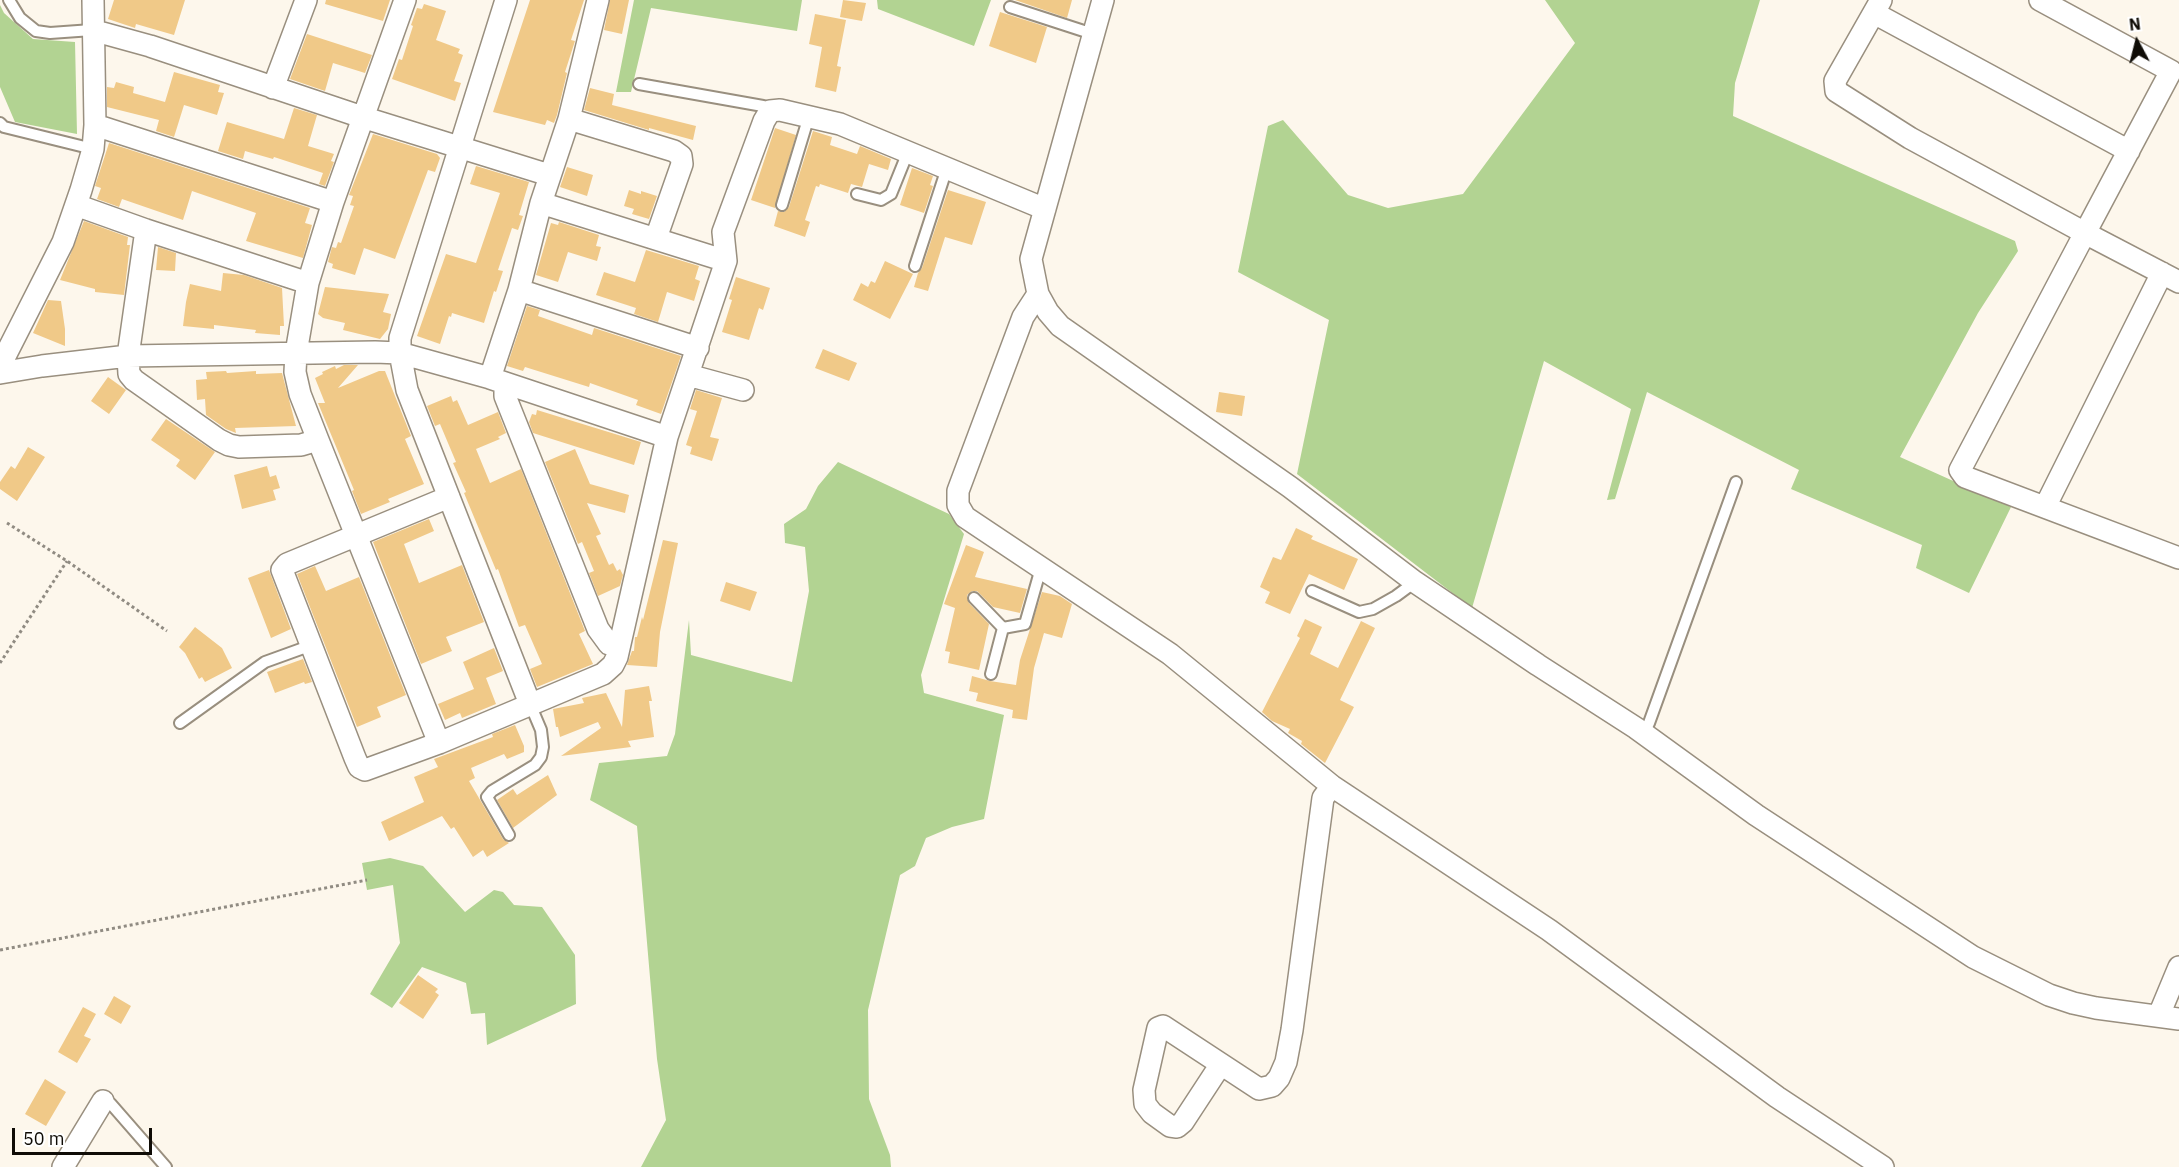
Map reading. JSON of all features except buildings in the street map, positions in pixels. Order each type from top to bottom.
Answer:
[{"type":"street","points":[[0,366],[63,242],[93,149],[95,125],[93,0]]},
{"type":"street","points":[[273,88],[306,0]]},
{"type":"street","points":[[405,0],[362,117],[308,283],[296,353],[296,372],[300,394],[439,743]]},
{"type":"street","points":[[506,0],[399,338],[407,390],[530,704]]},
{"type":"street","points":[[598,0],[569,119],[541,204],[497,381],[598,629],[609,644],[619,647]]},
{"type":"street","points":[[1103,0],[1031,259],[1038,294],[1048,312],[1060,326],[1290,487],[1415,582],[1644,734],[1756,815],[1973,957],[2049,995],[2073,1003],[2169,1017],[2179,967]]},
{"type":"street","points":[[2040,0],[2171,71],[1960,470],[1965,477],[2179,558]]},
{"type":"street","points":[[2045,507],[2170,277],[1910,138],[1836,91],[1835,81],[1878,6],[2129,151]]},
{"type":"street","points":[[92,30],[150,46],[362,117],[549,176]]},
{"type":"street","points":[[449,497],[287,564],[282,570],[359,767],[365,770],[439,743],[603,674],[613,665],[667,437],[726,261],[723,232],[764,121],[770,111],[780,110],[840,124],[1045,208]]},
{"type":"street","points":[[569,119],[674,151],[681,156],[682,164],[656,238]]},
{"type":"street","points":[[95,125],[333,202]]},
{"type":"street","points":[[541,204],[726,261]]},
{"type":"street","points":[[76,205],[308,283]]},
{"type":"street","points":[[146,230],[128,356],[129,374],[134,380],[229,445],[239,447],[301,445],[318,440]]},
{"type":"street","points":[[519,290],[698,348]]},
{"type":"street","points":[[1038,294],[1023,317],[958,490],[958,505],[965,517],[1170,654],[1332,786],[1549,930],[1777,1097],[1883,1167]]},
{"type":"street","points":[[0,374],[42,366],[128,356],[400,353],[497,381],[667,437]]},
{"type":"street","points":[[688,375],[743,390]]},
{"type":"street","points":[[1221,1064],[1183,1122],[1177,1127],[1170,1126],[1152,1113],[1145,1104],[1144,1090],[1158,1028],[1163,1026],[1221,1064],[1259,1089],[1272,1086],[1279,1078],[1286,1062],[1292,1030],[1323,798],[1332,786]]},
{"type":"street","points":[[63,1167],[103,1101]]},
{"type":"lane","points":[[9,0],[20,18],[36,31],[50,33],[92,30]]},
{"type":"lane","points":[[1010,7],[1093,34]]},
{"type":"lane","points":[[639,84],[763,106],[770,111]]},
{"type":"lane","points":[[782,205],[809,116]]},
{"type":"lane","points":[[0,123],[4,127],[93,149]]},
{"type":"lane","points":[[857,194],[881,201],[891,194],[908,152]]},
{"type":"lane","points":[[915,266],[947,168]]},
{"type":"lane","points":[[1644,734],[1736,482]]},
{"type":"lane","points":[[1003,628],[1025,624],[1041,568]]},
{"type":"lane","points":[[1312,591],[1359,612],[1373,609],[1415,582]]},
{"type":"lane","points":[[974,598],[1003,628]]},
{"type":"lane","points":[[991,674],[1003,628]]},
{"type":"lane","points":[[180,723],[265,662],[312,645]]},
{"type":"lane","points":[[509,835],[487,797],[492,791],[535,765],[541,757],[543,747],[541,730],[530,704]]},
{"type":"lane","points":[[103,1101],[111,1104],[166,1167]]},
{"type":"path","points":[[7,523],[67,561],[167,631]]},
{"type":"path","points":[[0,663],[67,561]]},
{"type":"path","points":[[0,951],[367,880]]},
{"type":"green space","points":[[634,0],[802,0],[797,31],[651,8],[631,92],[616,92]]},
{"type":"green space","points":[[877,0],[991,0],[974,46],[878,9]]},
{"type":"green space","points":[[1545,0],[1760,0],[1735,83],[1733,116],[2015,241],[2018,251],[1978,313],[1900,457],[2011,507],[1969,593],[1916,568],[1922,545],[1791,489],[1799,470],[1647,392],[1615,499],[1607,500],[1631,409],[1544,361],[1472,608],[1297,474],[1329,320],[1238,272],[1268,126],[1283,120],[1348,195],[1388,208],[1463,194],[1575,43]]},
{"type":"green space","points":[[0,5],[4,13],[33,39],[75,42],[77,134],[15,122],[0,87]]},
{"type":"green space","points":[[838,462],[949,514],[964,534],[921,675],[924,693],[1004,715],[984,819],[952,827],[926,838],[915,866],[900,875],[868,1010],[869,1099],[890,1155],[891,1167],[641,1167],[666,1120],[657,1059],[637,826],[590,800],[599,763],[667,756],[675,734],[689,620],[691,655],[792,682],[809,591],[805,547],[785,543],[784,524],[806,509],[818,486]]},
{"type":"green space","points":[[390,858],[423,866],[465,912],[494,890],[503,892],[514,905],[542,907],[575,955],[576,1004],[487,1045],[485,1013],[471,1014],[466,983],[422,967],[392,1008],[370,994],[400,943],[393,885],[367,890],[362,863]]}]
